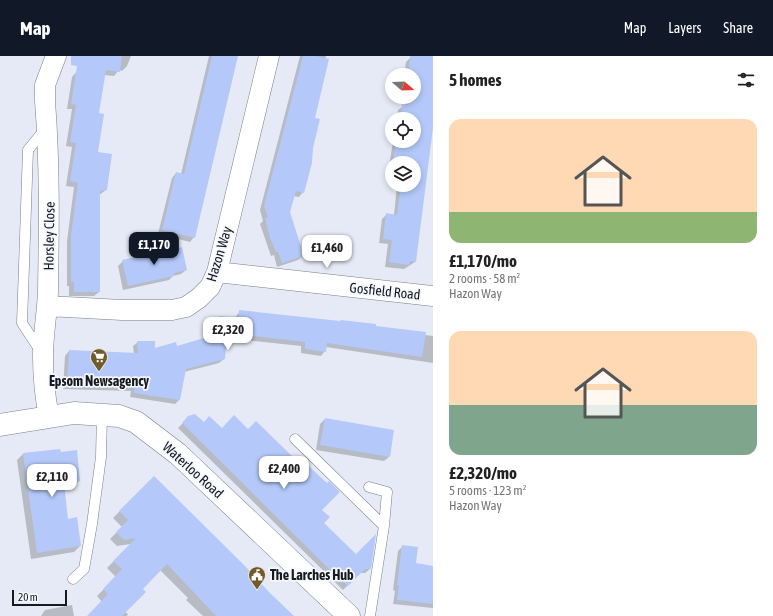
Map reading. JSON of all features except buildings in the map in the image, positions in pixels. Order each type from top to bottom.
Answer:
[{"type":"street","name":"Horsley Close","points":[[49,417],[44,387],[43,355],[47,306],[49,201],[45,84],[56,56]]},
{"type":"street","name":"Hazon Way","points":[[47,306],[125,310],[172,310],[186,307],[199,298],[210,287],[217,272],[269,56]]},
{"type":"street","name":"Gosfield Road","points":[[217,272],[433,296]]},
{"type":"street","name":"Waterloo Road","points":[[0,426],[74,413],[102,413],[119,416],[136,422],[178,454],[348,616]]},
{"type":"lane","points":[[43,355],[22,323],[28,150],[47,127]]},
{"type":"lane","points":[[73,579],[84,569],[92,524],[101,457],[102,413]]},
{"type":"lane","points":[[295,439],[384,526]]},
{"type":"lane","points":[[369,487],[387,492],[384,526],[370,616]]},
{"type":"place","name":"Epsom Newsagency","points":[[99,372]]},
{"type":"place","name":"The Larches Hub","points":[[257,590]]}]
